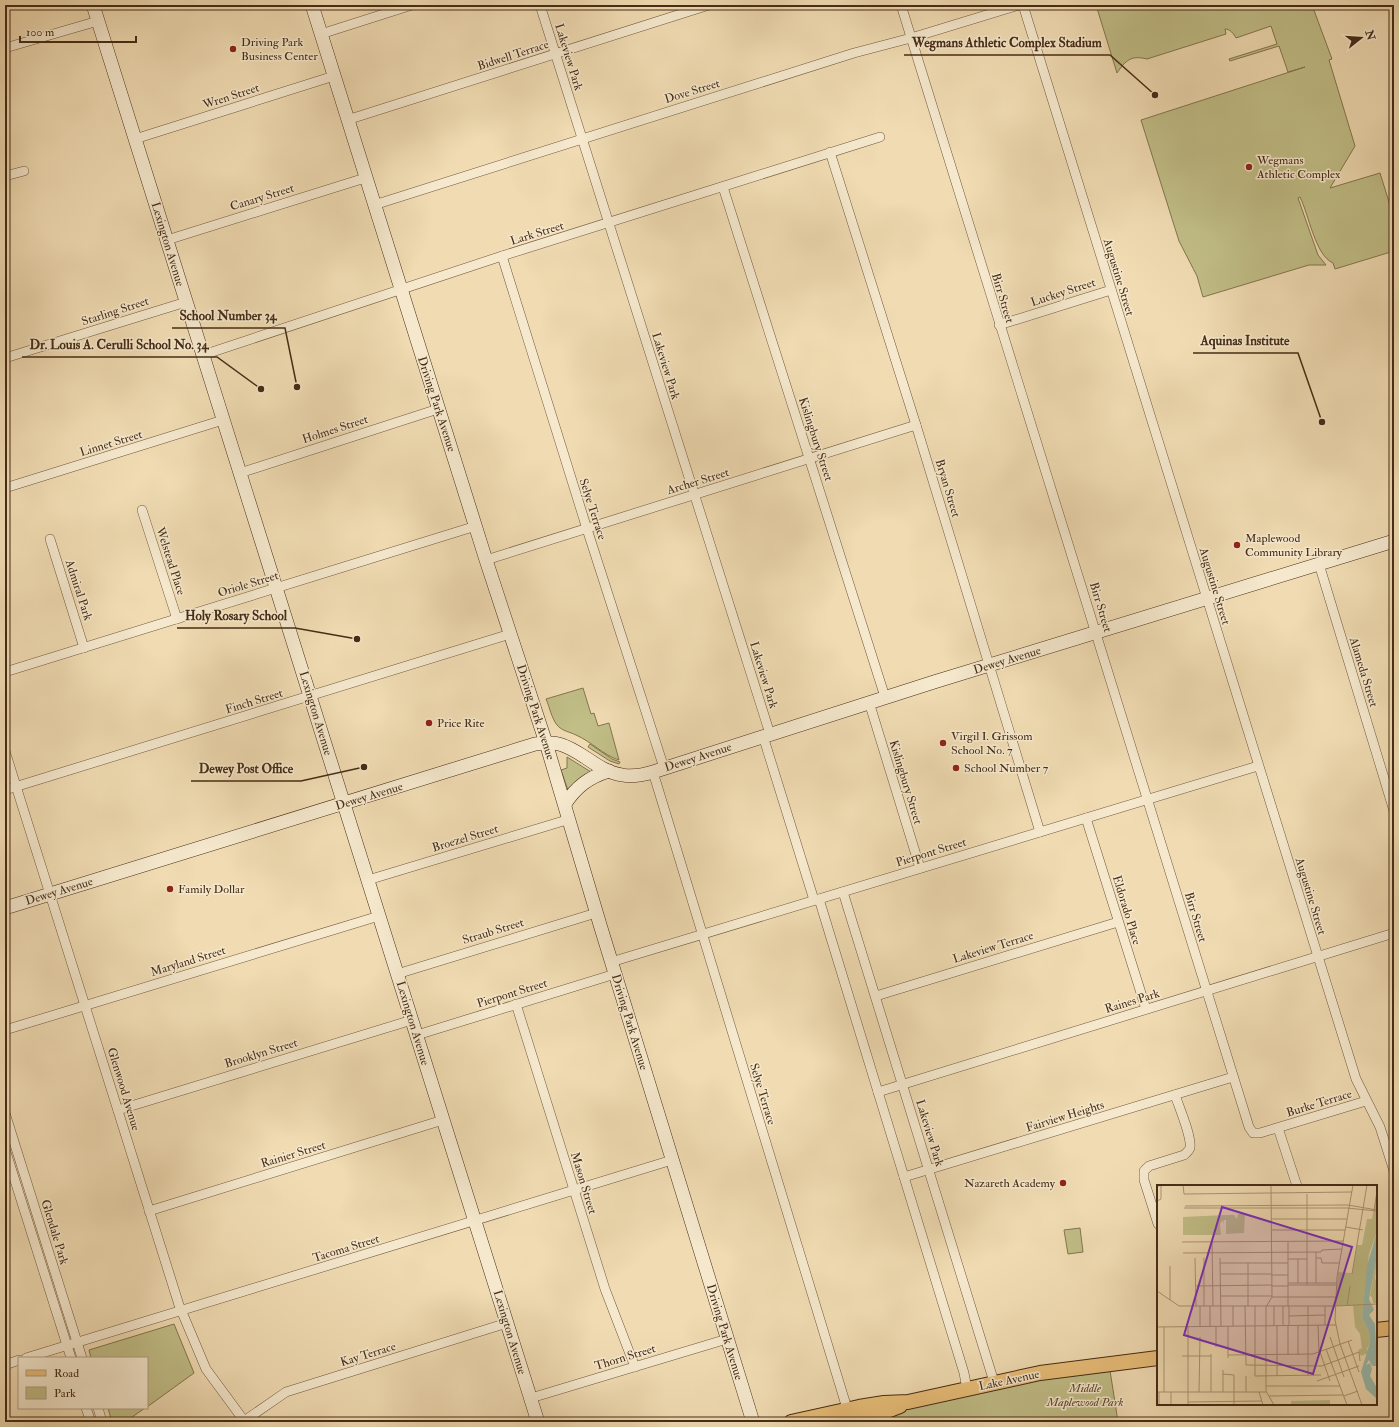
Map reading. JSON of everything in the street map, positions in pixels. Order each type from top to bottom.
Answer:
[{"type":"main road","points":[[1377,1330],[1394,1328]]},
{"type":"main road","name":"Lake Avenue","points":[[792,1422],[850,1418],[884,1403],[908,1402],[994,1382],[1053,1371],[1157,1358]]},
{"type":"street","name":"Lexington Avenue","points":[[93,5],[538,1422]]},
{"type":"street","name":"Driving Park Avenue","points":[[312,5],[438,409],[570,819],[596,912],[753,1422]]},
{"type":"street","points":[[321,34],[412,5]]},
{"type":"street","name":"Lakeview Park","points":[[540,5],[694,495],[816,900],[878,1092],[968,1389]]},
{"type":"street","name":"Bidwell Terrace","points":[[347,120],[709,5]]},
{"type":"street","name":"Birr Street","points":[[901,5],[1206,991],[1251,1131],[1255,1133],[1278,1128]]},
{"type":"street","name":"Dove Street","points":[[374,205],[854,53],[911,38],[1021,5]]},
{"type":"street","name":"Augustine Street","points":[[1021,5],[1356,1079],[1380,1127],[1394,1171]]},
{"type":"street","points":[[5,48],[98,21]]},
{"type":"street","name":"Wren Street","points":[[135,139],[334,76]]},
{"type":"street","name":"Lark Street","points":[[203,355],[502,256],[880,137]]},
{"type":"street","name":"Bryan Street","points":[[830,152],[916,425],[1040,832]]},
{"type":"street","points":[[5,176],[24,170]]},
{"type":"street","name":"Canary Street","points":[[167,240],[365,178]]},
{"type":"street","name":"Kislingbury Street","points":[[723,187],[885,697]]},
{"type":"street","name":"Selye Terrace","points":[[502,256],[587,529],[658,770],[701,934],[850,1418]]},
{"type":"street","name":"Luckey Street","points":[[999,325],[1110,290]]},
{"type":"street","name":"Starling Street","points":[[5,358],[186,302]]},
{"type":"street","name":"Holmes Street","points":[[240,473],[438,409]]},
{"type":"street","name":"Linnet Street","points":[[5,488],[223,420]]},
{"type":"street","name":"Archer Street","points":[[486,560],[916,425]]},
{"type":"street","name":"Welstead Place","points":[[142,510],[177,619]]},
{"type":"street","name":"Oriole Street","points":[[5,672],[476,526]]},
{"type":"street","name":"Admiral Park","points":[[50,539],[84,648]]},
{"type":"street","name":"Dewey Avenue","points":[[5,908],[522,748],[546,743],[559,744],[566,746],[609,771],[628,776],[636,776],[885,697],[1394,541]]},
{"type":"street","name":"Alameda Street","points":[[1319,564],[1394,811]]},
{"type":"street","name":"Finch Street","points":[[5,790],[510,634]]},
{"type":"street","name":"Kislingbury Street","points":[[869,702],[920,868]]},
{"type":"street","name":"Glenwood Avenue","points":[[5,751],[181,1311],[206,1369],[244,1422]]},
{"type":"street","name":"Pierpont Street","points":[[416,1035],[516,1004],[701,934],[1258,766]]},
{"type":"street","points":[[565,804],[572,793],[588,779],[609,771]]},
{"type":"street","name":"Eldorado Place","points":[[1086,818],[1146,1009]]},
{"type":"street","name":"Broezel Street","points":[[368,880],[570,819]]},
{"type":"street","name":"Lakeview Park","points":[[844,892],[994,1382]]},
{"type":"street","name":"Straub Street","points":[[397,974],[596,912]]},
{"type":"street","name":"Maryland Street","points":[[5,1030],[379,916]]},
{"type":"street","name":"Lakeview Terrace","points":[[876,996],[1118,922]]},
{"type":"street","name":"Raines Park","points":[[878,1092],[1394,933]]},
{"type":"street","name":"Mason Street","points":[[516,1004],[606,1294],[635,1367]]},
{"type":"street","name":"Brooklyn Street","points":[[118,1110],[412,1020]]},
{"type":"street","name":"Fairview Heights","points":[[904,1177],[1233,1077]]},
{"type":"street","points":[[1157,1221],[1144,1180],[1144,1171],[1149,1166],[1184,1155],[1188,1152],[1190,1147],[1188,1134],[1175,1095]]},
{"type":"street","name":"Burke Terrace","points":[[1278,1128],[1366,1101]]},
{"type":"street","name":"Glendale Park","points":[[5,1113],[82,1357]]},
{"type":"street","name":"Rainier Street","points":[[149,1211],[443,1120]]},
{"type":"street","points":[[1278,1128],[1296,1185]]},
{"type":"street","name":"Glendale Park","points":[[5,1149],[71,1357]]},
{"type":"street","name":"Tacoma Street","points":[[29,1357],[672,1160]]},
{"type":"street","name":"Kay Terrace","points":[[244,1422],[280,1394],[289,1390],[507,1323]]},
{"type":"street","name":"Thorn Street","points":[[530,1398],[727,1339]]},
{"type":"street","points":[[5,1365],[18,1360]]},
{"type":"street","points":[[86,1409],[91,1422]]},
{"type":"street","points":[[98,1409],[102,1422]]},
{"type":"green space","points":[[1096,5],[1312,5],[1332,59],[1329,60],[1355,146],[1330,188],[1380,173],[1394,218],[1394,251],[1335,269],[1333,263],[1327,259],[1317,243],[1300,197],[1298,198],[1318,255],[1326,265],[1309,265],[1203,297],[1197,276],[1179,241],[1141,120],[1305,67],[1288,72],[1279,46],[1230,61],[1229,59],[1277,44],[1271,26],[1236,38],[1233,33],[1225,29],[1226,34],[1147,59],[1133,58],[1126,62],[1117,73]]},
{"type":"green space","points":[[583,688],[591,714],[594,713],[598,726],[609,723],[619,760],[613,758],[582,738],[561,729],[553,719],[546,699]]},
{"type":"green space","points":[[590,744],[612,759],[620,762],[619,764],[610,761],[588,747]]},
{"type":"green space","points":[[567,757],[591,772],[568,790],[561,770],[567,768]]},
{"type":"green space","points":[[1080,1228],[1083,1252],[1068,1254],[1064,1230]]},
{"type":"green space","points":[[174,1324],[194,1373],[148,1406],[148,1357],[91,1357],[89,1350]]},
{"type":"green space","name":"Middle Maplewood Park","points":[[1109,1364],[1118,1422],[852,1422],[874,1416]]},
{"type":"green space","points":[[108,1409],[144,1409],[125,1422],[112,1422]]},
{"type":"place","name":"Driving Park Business Center","points":[[233,49]]},
{"type":"place","name":"Wegmans Athletic Complex Stadium","points":[[1155,95]]},
{"type":"place","name":"Wegmans Athletic Complex","points":[[1249,167]]},
{"type":"place","name":"School Number 34","points":[[297,387]]},
{"type":"place","name":"Dr. Louis A. Cerulli School No. 34","points":[[261,389]]},
{"type":"place","name":"Aquinas Institute","points":[[1322,422]]},
{"type":"place","name":"Maplewood Community Library","points":[[1237,545]]},
{"type":"place","name":"Holy Rosary School","points":[[357,639]]},
{"type":"place","name":"Price Rite","points":[[429,723]]},
{"type":"place","name":"Virgil I. Grissom School No. 7","points":[[943,743]]},
{"type":"place","name":"Dewey Post Office","points":[[364,767]]},
{"type":"place","name":"School Number 7","points":[[956,768]]},
{"type":"place","name":"Family Dollar","points":[[170,889]]},
{"type":"place","name":"Nazareth Academy","points":[[1063,1183]]}]
